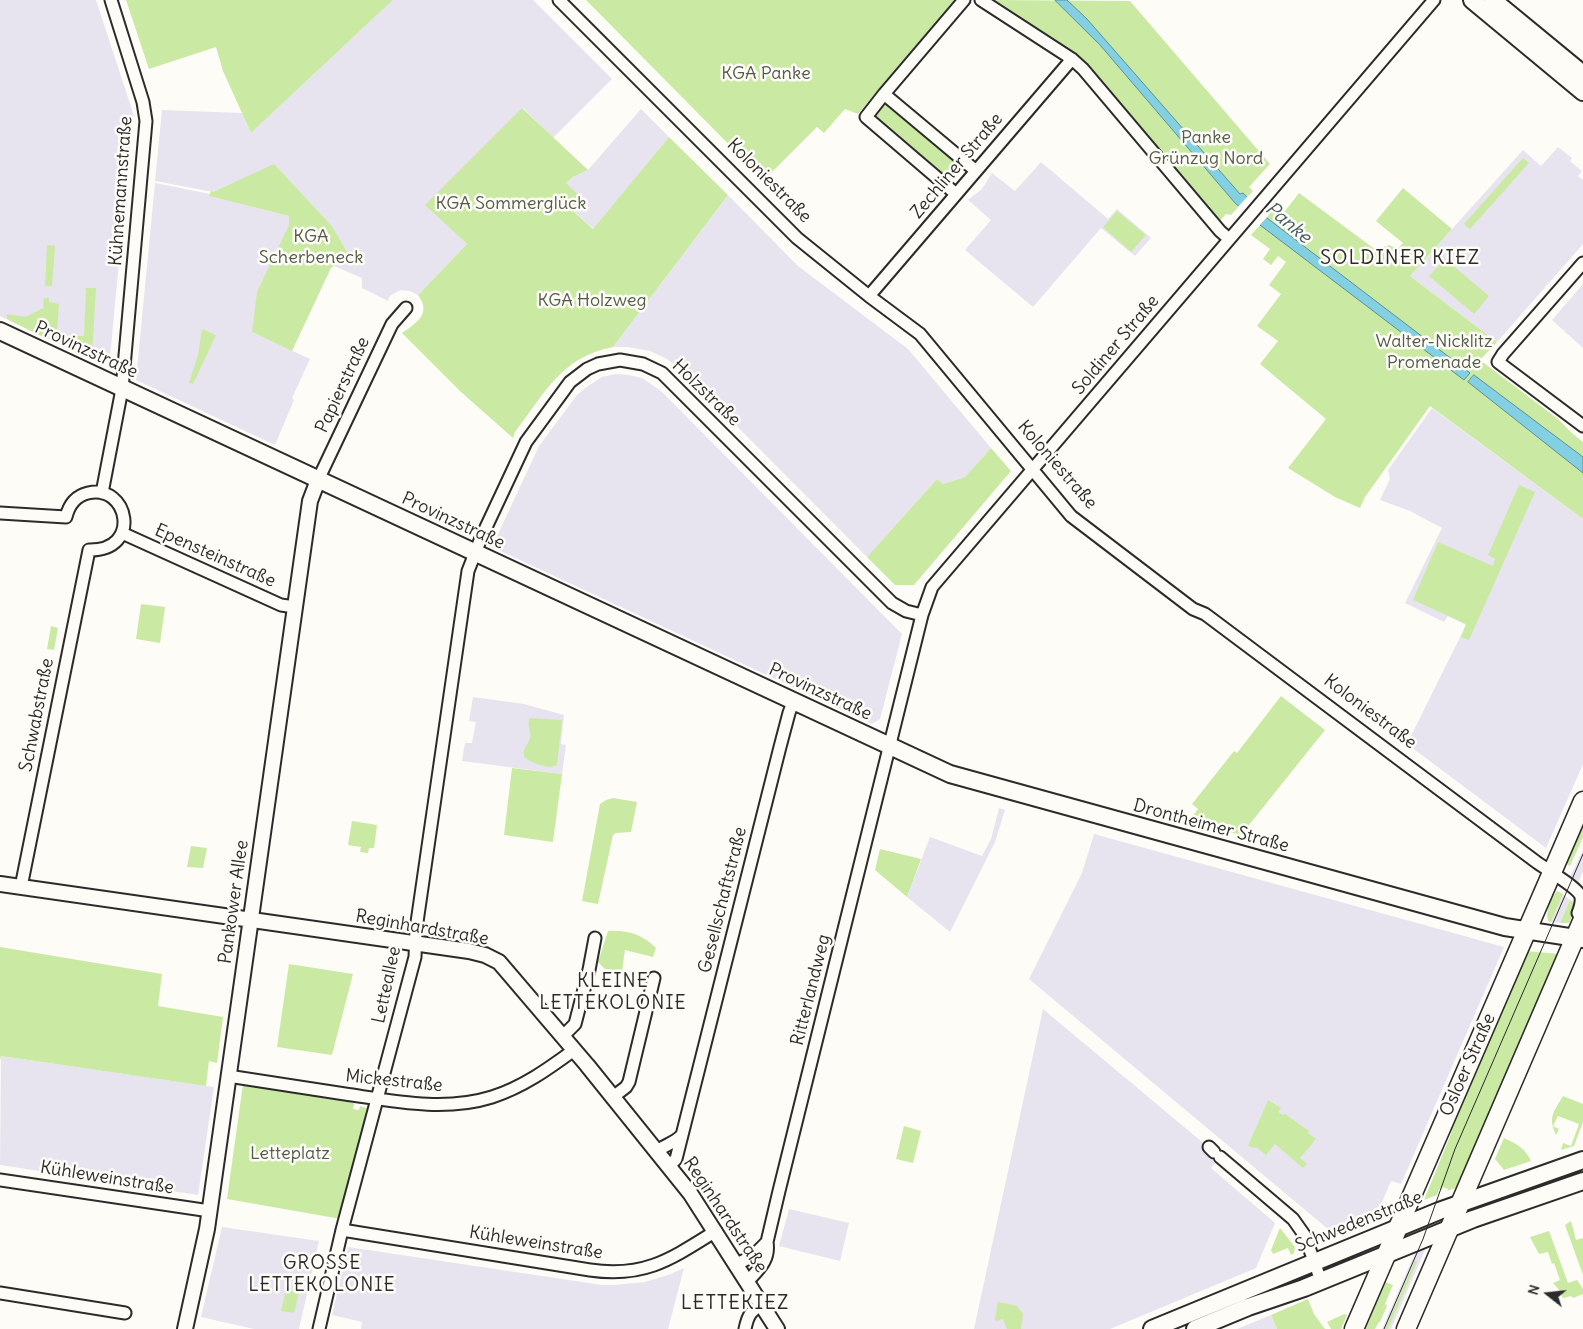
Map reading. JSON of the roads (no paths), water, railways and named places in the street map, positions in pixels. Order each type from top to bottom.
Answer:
[{"type":"main road","points":[[1493,0],[1583,74]]},
{"type":"main road","points":[[1476,1],[1583,92]]},
{"type":"main road","name":"Provinzstraße","points":[[0,331],[890,747]]},
{"type":"main road","name":"Drontheimer Straße","points":[[890,747],[964,779],[1505,927],[1527,931],[1581,929]]},
{"type":"main road","name":"Osloer Straße","points":[[1354,1329],[1583,801]]},
{"type":"main road","points":[[1406,1329],[1581,929]]},
{"type":"main road","name":"Schwedenstraße","points":[[1152,1329],[1461,1202],[1583,1160]]},
{"type":"main road","points":[[1195,1329],[1248,1307],[1321,1282],[1450,1228],[1583,1181]]},
{"type":"street","name":"Kühnemannstraße","points":[[111,0],[146,111],[122,389]]},
{"type":"street","name":"Koloniestraße","points":[[559,0],[795,237],[920,334],[1071,516],[1193,609],[1205,614],[1580,894],[1581,904],[1578,912],[1581,929]]},
{"type":"street","points":[[956,194],[866,116],[964,0]]},
{"type":"street","points":[[981,0],[1072,59],[1083,69],[1220,231],[1229,239]]},
{"type":"street","name":"Soldiner Straße","points":[[890,747],[922,615],[928,595],[935,583],[1434,0]]},
{"type":"street","name":"Zechliner Straße","points":[[869,296],[1072,59]]},
{"type":"street","points":[[884,94],[976,171]]},
{"type":"street","points":[[1583,263],[1498,362],[1583,426]]},
{"type":"street","name":"Papierstraße","points":[[318,480],[392,324],[406,308]]},
{"type":"street","name":"Holzstraße","points":[[475,553],[526,442],[570,382],[587,369],[598,364],[620,360],[631,361],[650,367],[668,377],[892,603],[906,611],[922,615]]},
{"type":"street","points":[[102,492],[122,389]]},
{"type":"street","name":"Pankower Allee","points":[[184,1329],[210,1211],[310,501],[318,480]]},
{"type":"street","points":[[0,513],[66,517],[69,507],[76,499],[89,493],[102,492],[121,507],[124,521],[122,533]]},
{"type":"street","name":"Epensteinstraße","points":[[122,533],[281,605],[295,607]]},
{"type":"street","name":"Schwabstraße","points":[[21,887],[89,550],[106,549],[122,533]]},
{"type":"street","name":"Letteallee","points":[[319,1329],[342,1230],[415,957],[414,944],[468,571],[475,553]]},
{"type":"street","name":"Gesellschaftstraße","points":[[669,1166],[676,1159],[788,712],[793,702]]},
{"type":"street","name":"Ritterlandweg","points":[[748,1281],[765,1260],[768,1250],[767,1242],[890,747]]},
{"type":"street","name":"Reginhardstraße","points":[[0,884],[469,951],[485,955],[499,962],[563,1036],[690,1193],[777,1329]]},
{"type":"street","points":[[563,1036],[575,1024],[595,938]]},
{"type":"street","points":[[613,1097],[626,1087],[629,1082],[654,978]]},
{"type":"street","name":"Mickestraße","points":[[228,1076],[377,1099],[432,1105],[471,1102],[491,1097],[525,1083],[574,1050]]},
{"type":"street","points":[[657,1151],[675,1142],[681,1136]]},
{"type":"street","points":[[1214,1152],[1293,1219],[1305,1236],[1321,1282]]},
{"type":"street","name":"Kühleweinstraße","points":[[0,1180],[210,1211]]},
{"type":"street","name":"Kühleweinstraße","points":[[342,1230],[590,1270],[614,1272],[649,1268],[660,1264],[716,1231]]},
{"type":"street","points":[[737,1264],[753,1256],[767,1242]]},
{"type":"street","points":[[0,1293],[125,1313]]},
{"type":"street","points":[[745,1329],[748,1315],[762,1304]]},
{"type":"water","points":[[1055,0],[1067,0],[1087,19],[1240,194],[1243,193],[1267,218],[1470,373],[1464,380],[1260,225],[1235,203],[1100,45]]},
{"type":"water","points":[[1474,375],[1583,457],[1583,473],[1468,382]]},
{"type":"tram line","points":[[1384,1329],[1423,1239],[1455,1149],[1583,854]]},
{"type":"district","name":"SOLDINER KIEZ","points":[[1400,258]]},
{"type":"district","name":"KLEINE LETTEKOLONIE","points":[[613,993]]},
{"type":"district","name":"GROSSE LETTEKOLONIE","points":[[322,1275]]},
{"type":"district","name":"LETTEKIEZ","points":[[735,1303]]},
{"type":"park label","name":"KGA Panke","points":[[766,74]]},
{"type":"park label","name":"Panke Grünzug Nord","points":[[1206,148]]},
{"type":"park label","name":"KGA Sommerglück","points":[[511,204]]},
{"type":"park label","name":"KGA Scherbeneck","points":[[311,247]]},
{"type":"park label","name":"KGA Holzweg","points":[[592,301]]},
{"type":"park label","name":"Walter-Nicklitz Promenade","points":[[1434,352]]},
{"type":"park label","name":"Letteplatz","points":[[290,1154]]},
{"type":"water label","name":"Panke","points":[[1288,223]]}]
